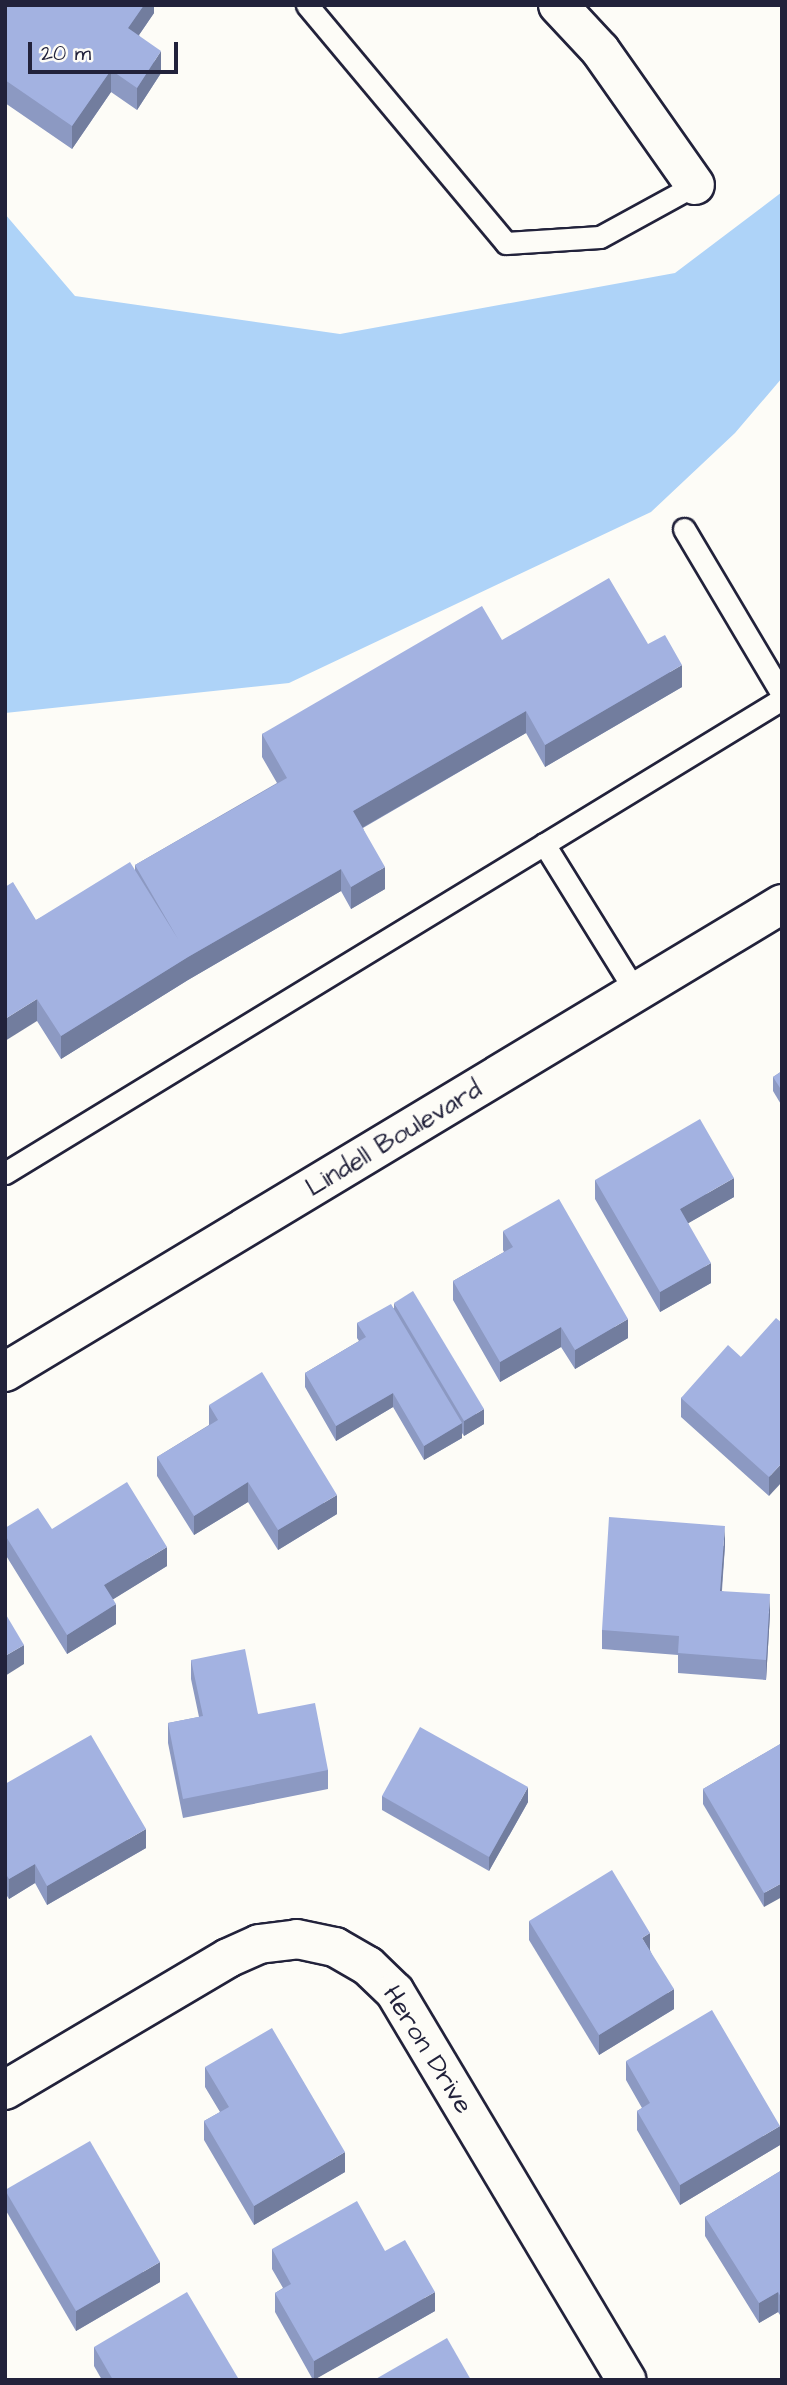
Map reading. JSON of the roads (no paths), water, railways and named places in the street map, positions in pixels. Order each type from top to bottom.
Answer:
[{"type":"street","points":[[558,5],[600,50],[695,185]]},
{"type":"street","name":"Lindell Boulevard","points":[[5,1371],[782,905]]},
{"type":"street","name":"Heron Drive","points":[[5,2091],[228,1958],[260,1944],[298,1939],[335,1947],[368,1966],[395,1992],[626,2380]]},
{"type":"lane","points":[[307,5],[506,243],[600,237],[695,185]]},
{"type":"lane","points":[[684,529],[782,694]]},
{"type":"lane","points":[[5,1173],[782,699]]},
{"type":"lane","points":[[544,844],[637,994]]},
{"type":"water","points":[[782,192],[782,378],[735,433],[651,512],[289,683],[5,713],[5,214],[75,296],[340,334],[675,273]]}]
